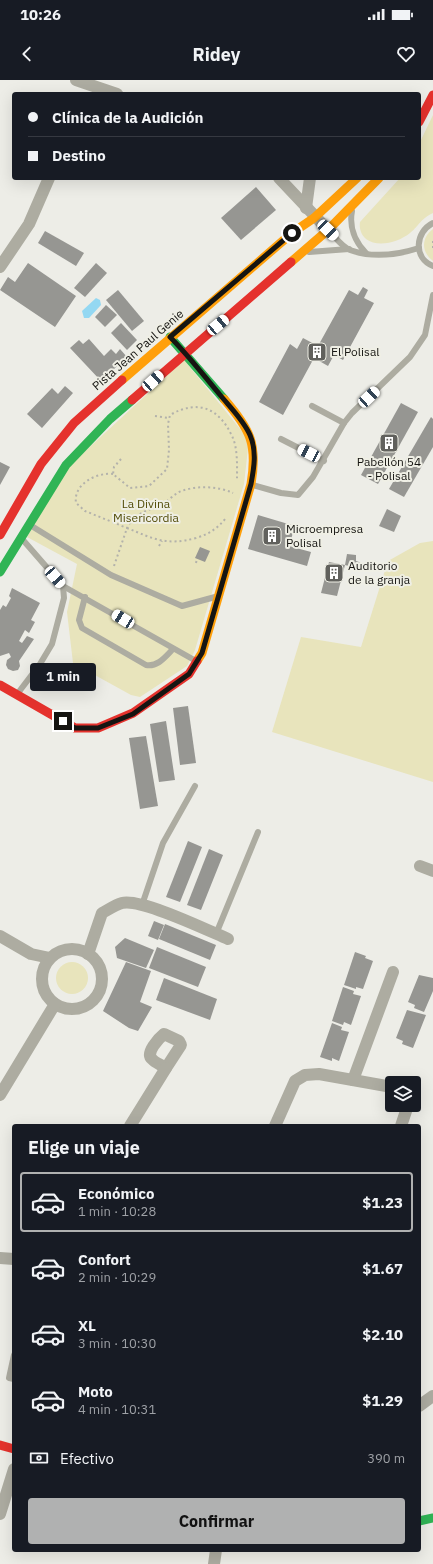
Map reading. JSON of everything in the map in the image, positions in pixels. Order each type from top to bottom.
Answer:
[{"type":"main road","points":[[421,118],[433,95]]},
{"type":"main road","name":"Pista Jean Paul Genie","points":[[0,535],[3,522],[41,464],[74,423],[170,337],[292,233],[314,218],[355,180]]},
{"type":"main road","points":[[0,572],[66,464],[110,419],[304,252],[353,206],[377,180]]},
{"type":"main road","points":[[0,685],[75,728],[98,728],[133,714],[189,674],[202,653],[220,596],[251,484],[254,464],[254,448],[250,435],[238,416],[186,353],[170,337]]},
{"type":"main road","points":[[0,1445],[12,1449]]},
{"type":"main road","points":[[421,1521],[433,1519]]},
{"type":"street","points":[[76,80],[88,89],[105,92]]},
{"type":"street","points":[[0,267],[29,224],[48,180]]},
{"type":"street","points":[[281,180],[314,218],[328,230]]},
{"type":"street","points":[[306,208],[310,180]]},
{"type":"street","points":[[3,522],[21,537]]},
{"type":"street","points":[[420,866],[433,871]]},
{"type":"street","points":[[88,954],[102,913],[123,902],[142,905],[228,939]]},
{"type":"street","points":[[0,936],[31,954],[50,958]]},
{"type":"street","points":[[68,949],[78,950],[88,954],[95,960],[100,970],[101,980],[99,990],[93,999],[85,1005],[75,1008],[65,1008],[55,1004],[48,997],[43,987],[42,977],[44,967],[50,958],[58,952],[68,949]]},
{"type":"street","points":[[353,1080],[393,972]]},
{"type":"street","points":[[0,1095],[55,1004]]},
{"type":"street","points":[[131,1124],[166,1068]]},
{"type":"street","points":[[276,1124],[295,1081],[305,1075],[319,1074],[385,1086]]},
{"type":"street","points":[[402,1124],[406,1112]]},
{"type":"street","points":[[0,1258],[12,1259]]},
{"type":"street","points":[[421,1405],[433,1396]]},
{"type":"street","points":[[0,1514],[12,1475]]},
{"type":"street","points":[[214,1564],[216,1552]]},
{"type":"lane","points":[[353,206],[351,216],[354,236],[359,246],[366,253]]},
{"type":"lane","points":[[433,223],[422,232],[418,248],[423,259],[433,266]]},
{"type":"lane","points":[[328,230],[349,249]]},
{"type":"lane","points":[[304,252],[349,249],[384,255],[418,248]]},
{"type":"lane","points":[[251,484],[281,493],[298,495],[324,461],[344,423],[410,357],[425,335],[433,295]]},
{"type":"lane","points":[[312,406],[344,423]]},
{"type":"lane","points":[[281,439],[324,461]]},
{"type":"lane","points":[[29,525],[111,575],[182,606],[220,596]]},
{"type":"lane","points":[[21,537],[63,586],[85,597],[173,649],[197,661]]},
{"type":"lane","points":[[16,694],[40,664],[52,644],[64,598],[63,586]]},
{"type":"lane","points":[[85,597],[79,620],[82,628],[146,665],[154,665],[161,661],[173,649]]},
{"type":"lane","points":[[142,905],[163,843],[195,786]]},
{"type":"lane","points":[[216,934],[258,832]]},
{"type":"lane","points":[[12,1364],[9,1378],[12,1379]]},
{"type":"path","points":[[433,241],[433,250]]},
{"type":"path","points":[[155,416],[169,418],[176,412],[190,407],[201,406],[211,410],[219,417],[232,436],[236,466],[236,484]]},
{"type":"path","points":[[169,418],[169,450],[167,469],[157,480],[149,486],[130,488],[113,474],[101,475],[88,479],[78,490],[76,494],[76,503],[85,511],[127,528],[162,541],[179,543],[214,532],[227,515]]},
{"type":"path","points":[[113,474],[114,467],[121,459]]},
{"type":"path","points":[[111,575],[127,528],[132,519],[139,514],[159,506],[180,492],[203,486],[233,492]]},
{"type":"path","points":[[231,500],[235,488]]},
{"type":"path","points":[[159,546],[162,541]]},
{"type":"green space","points":[[433,115],[433,213],[422,220],[410,233],[400,239],[388,243],[371,242],[364,237],[360,229],[360,222],[398,180],[421,180],[421,140]]},
{"type":"green space","points":[[433,229],[433,261],[426,253],[424,245],[426,237]]},
{"type":"green space","name":"La Divina Misericordia","points":[[184,360],[245,435],[248,448],[244,484],[195,650],[187,666],[140,697],[131,695],[73,663],[67,612],[77,564],[27,537],[68,467]]},
{"type":"green space","points":[[433,541],[433,782],[272,732],[301,637],[361,647],[388,561],[420,543]]},
{"type":"green space","points":[[69,962],[75,962],[84,966],[88,978],[84,990],[75,994],[69,994],[60,990],[56,981],[56,975],[60,966]]},
{"type":"water","points":[[96,298],[100,300],[101,305],[89,318],[84,318],[82,311]]},
{"type":"building","points":[[256,187],[276,210],[241,240],[221,218]]},
{"type":"building","points":[[45,231],[84,253],[76,266],[38,243]]},
{"type":"building","points":[[28,263],[76,296],[55,327],[0,290],[8,277],[15,282]]},
{"type":"building","points":[[96,263],[107,273],[85,297],[74,288]]},
{"type":"building","name":"El Polisal","points":[[363,287],[368,290],[364,298],[374,303],[343,360],[334,355],[328,366],[314,358],[283,415],[259,402],[290,344],[297,349],[303,338],[318,346],[349,290],[358,295]]},
{"type":"building","points":[[118,290],[144,321],[132,331],[106,300]]},
{"type":"building","points":[[106,305],[117,315],[105,327],[95,317]]},
{"type":"building","points":[[121,323],[137,340],[127,350],[111,333]]},
{"type":"building","points":[[89,339],[104,356],[111,349],[116,354],[120,349],[127,357],[101,381],[70,348],[79,340],[83,344]]},
{"type":"building","points":[[65,386],[73,393],[42,428],[27,414],[52,388],[58,394]]},
{"type":"building","name":"Pabellón 54 - Polisal","points":[[401,403],[418,412],[378,484],[361,475]]},
{"type":"building","points":[[431,417],[433,419],[433,447],[404,497],[389,489]]},
{"type":"building","points":[[0,462],[10,467],[0,485]]},
{"type":"building","points":[[387,509],[401,516],[394,532],[379,526]]},
{"type":"building","name":"Microempresa Polisal","points":[[258,515],[295,526],[289,546],[311,552],[307,566],[248,549]]},
{"type":"building","points":[[200,547],[210,551],[205,562],[195,558]]},
{"type":"building","points":[[347,554],[356,555],[356,561],[368,565],[366,571],[345,565]]},
{"type":"building","name":"Auditorio de la granja","points":[[329,562],[345,565],[337,596],[321,593]]},
{"type":"building","points":[[12,588],[40,603],[31,620],[35,622],[29,633],[25,630],[19,641],[22,643],[27,636],[34,639],[19,661],[20,666],[18,670],[13,671],[8,669],[6,665],[7,660],[11,657],[9,653],[0,656],[0,610],[3,605],[6,607],[11,598],[9,596]]},
{"type":"building","points":[[188,706],[196,763],[180,765],[173,708]]},
{"type":"building","points":[[166,721],[175,780],[159,782],[150,724]]},
{"type":"building","points":[[146,736],[158,806],[140,809],[129,738]]},
{"type":"building","points":[[188,841],[202,847],[180,902],[166,897]]},
{"type":"building","points":[[209,849],[223,855],[201,910],[187,905]]},
{"type":"building","points":[[154,921],[164,925],[158,940],[148,936]]},
{"type":"building","points":[[165,924],[216,945],[210,960],[159,939]]},
{"type":"building","points":[[125,938],[154,950],[146,968],[117,958],[115,947]]},
{"type":"building","points":[[157,947],[206,967],[198,987],[149,968]]},
{"type":"building","points":[[355,952],[366,956],[365,958],[373,961],[363,989],[356,987],[356,989],[344,985]]},
{"type":"building","points":[[126,962],[151,971],[140,1002],[152,1007],[138,1031],[129,1028],[103,1011]]},
{"type":"building","points":[[419,975],[433,978],[433,991],[424,1012],[414,1008],[415,1005],[408,1002]]},
{"type":"building","points":[[164,978],[217,999],[210,1020],[156,1000]]},
{"type":"building","points":[[343,987],[354,991],[353,994],[361,996],[351,1025],[344,1022],[343,1025],[332,1021]]},
{"type":"building","points":[[407,1010],[426,1015],[413,1048],[402,1044],[403,1041],[396,1038]]},
{"type":"building","points":[[332,1023],[342,1027],[341,1030],[349,1032],[339,1061],[332,1058],[332,1061],[320,1057]]},
{"type":"traffic: fast","points":[[170,337],[224,399]]},
{"type":"traffic: fast","points":[[0,572],[66,465],[110,419],[132,400]]},
{"type":"traffic: fast","points":[[421,1521],[433,1518]]},
{"type":"traffic: slow","points":[[122,380],[292,233],[314,218],[355,180]]},
{"type":"traffic: slow","points":[[291,262],[328,230],[377,180]]},
{"type":"traffic: slow","points":[[197,661],[202,653],[251,484],[253,470],[250,438],[240,419],[224,399]]},
{"type":"traffic: jam","points":[[421,118],[433,95]]},
{"type":"traffic: jam","points":[[132,400],[291,262]]},
{"type":"traffic: jam","points":[[0,535],[41,464],[74,423],[122,380]]},
{"type":"traffic: jam","points":[[0,685],[75,728],[98,728],[133,713],[189,674],[197,661]]},
{"type":"traffic: jam","points":[[0,1445],[12,1448]]},
{"type":"place","name":"El Polisal","points":[[317,352]]},
{"type":"place","name":"Pabellón 54 - Polisal","points":[[389,443]]},
{"type":"place","name":"Microempresa Polisal","points":[[272,536]]},
{"type":"place","name":"Auditorio de la granja","points":[[334,573]]},
{"type":"route","points":[[63,721],[75,728],[98,728],[133,714],[189,674],[202,653],[220,596],[251,484],[254,464],[254,448],[250,435],[238,416],[186,353],[170,337],[292,233]]}]
